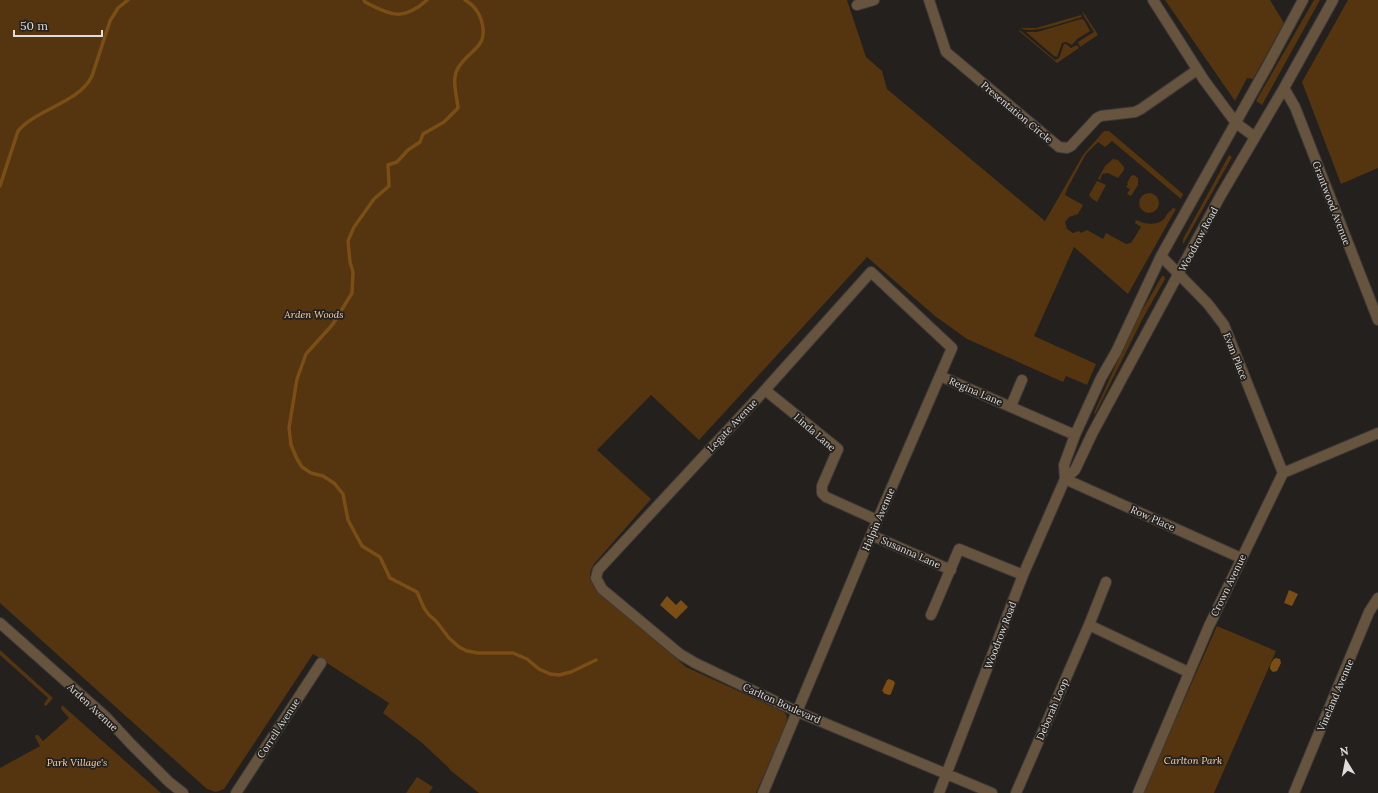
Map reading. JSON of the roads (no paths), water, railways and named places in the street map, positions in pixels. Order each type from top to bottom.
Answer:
[{"type":"street","points":[[857,5],[874,0]]},
{"type":"street","name":"Presentation Circle","points":[[929,0],[946,52],[1059,147],[1067,148],[1071,146],[1097,118],[1101,116],[1135,112],[1197,70]]},
{"type":"street","points":[[1153,0],[1197,70],[1236,123],[1255,137]]},
{"type":"street","name":"Woodrow Road","points":[[1065,479],[1064,464],[1075,435],[1101,378],[1116,352],[1162,256],[1303,0]]},
{"type":"street","name":"Woodrow Road","points":[[939,793],[1023,575],[1065,479],[1075,470],[1092,434],[1221,195],[1284,88],[1333,0]]},
{"type":"street","name":"Grantwood Avenue","points":[[1284,88],[1294,107],[1378,320]]},
{"type":"street","name":"Evan Place","points":[[1162,256],[1180,273],[1208,304],[1224,325],[1283,473]]},
{"type":"street","name":"Halpin Avenue","points":[[763,793],[877,520],[952,348],[871,272]]},
{"type":"street","name":"Legate Avenue","points":[[596,578],[598,570],[765,390],[871,272]]},
{"type":"street","name":"Regina Lane","points":[[940,376],[1075,435]]},
{"type":"street","name":"Regina Lane","points":[[1011,406],[1022,380]]},
{"type":"street","name":"Linda Lane","points":[[765,390],[838,449],[822,486],[822,493],[826,497],[877,520]]},
{"type":"street","points":[[1283,473],[1378,433]]},
{"type":"street","name":"Crown Avenue","points":[[1138,793],[1188,672],[1241,558],[1283,473]]},
{"type":"street","name":"Row Place","points":[[1065,479],[1241,558]]},
{"type":"street","name":"Susanna Lane","points":[[871,535],[951,570]]},
{"type":"street","name":"Susanna Lane","points":[[932,615],[959,549],[1023,575]]},
{"type":"street","name":"Carlton Boulevard","points":[[596,578],[602,589],[680,654],[695,663],[798,712],[992,793]]},
{"type":"street","name":"Deborah Loop","points":[[1016,793],[1089,625],[1106,582]]},
{"type":"street","name":"Vineland Avenue","points":[[1294,793],[1369,612],[1378,598]]},
{"type":"street","name":"Arden Avenue","points":[[0,623],[106,716],[136,749],[169,782],[183,793]]},
{"type":"street","points":[[1089,625],[1188,672]]},
{"type":"street","name":"Correll Avenue","points":[[236,793],[321,663]]},
{"type":"waterway","points":[[0,186],[18,131],[26,123],[68,99],[86,85],[92,76],[110,21],[118,8],[128,0]]},
{"type":"waterway","points":[[364,0],[382,11],[397,14],[404,14],[411,11],[419,7],[427,0]]},
{"type":"waterway","points":[[465,0],[480,16],[483,36],[481,42],[463,61],[456,73],[455,88],[458,108],[444,122],[423,134],[420,142],[408,150],[397,162],[388,165],[389,186],[374,199],[354,227],[348,241],[350,262],[353,272],[352,293],[333,324],[306,354],[297,379],[289,428],[291,445],[302,467],[311,473],[323,476],[334,483],[343,494],[348,520],[362,546],[380,557],[390,578],[417,592],[429,615],[459,647],[467,651],[478,653],[513,653],[527,659],[539,669],[550,674],[559,675],[571,672],[596,660]]},
{"type":"park label","name":"Arden Woods","points":[[314,314]]},
{"type":"park label","name":"Carlton Park","points":[[1193,760]]},
{"type":"park label","name":"Park Village's","points":[[77,762]]}]
